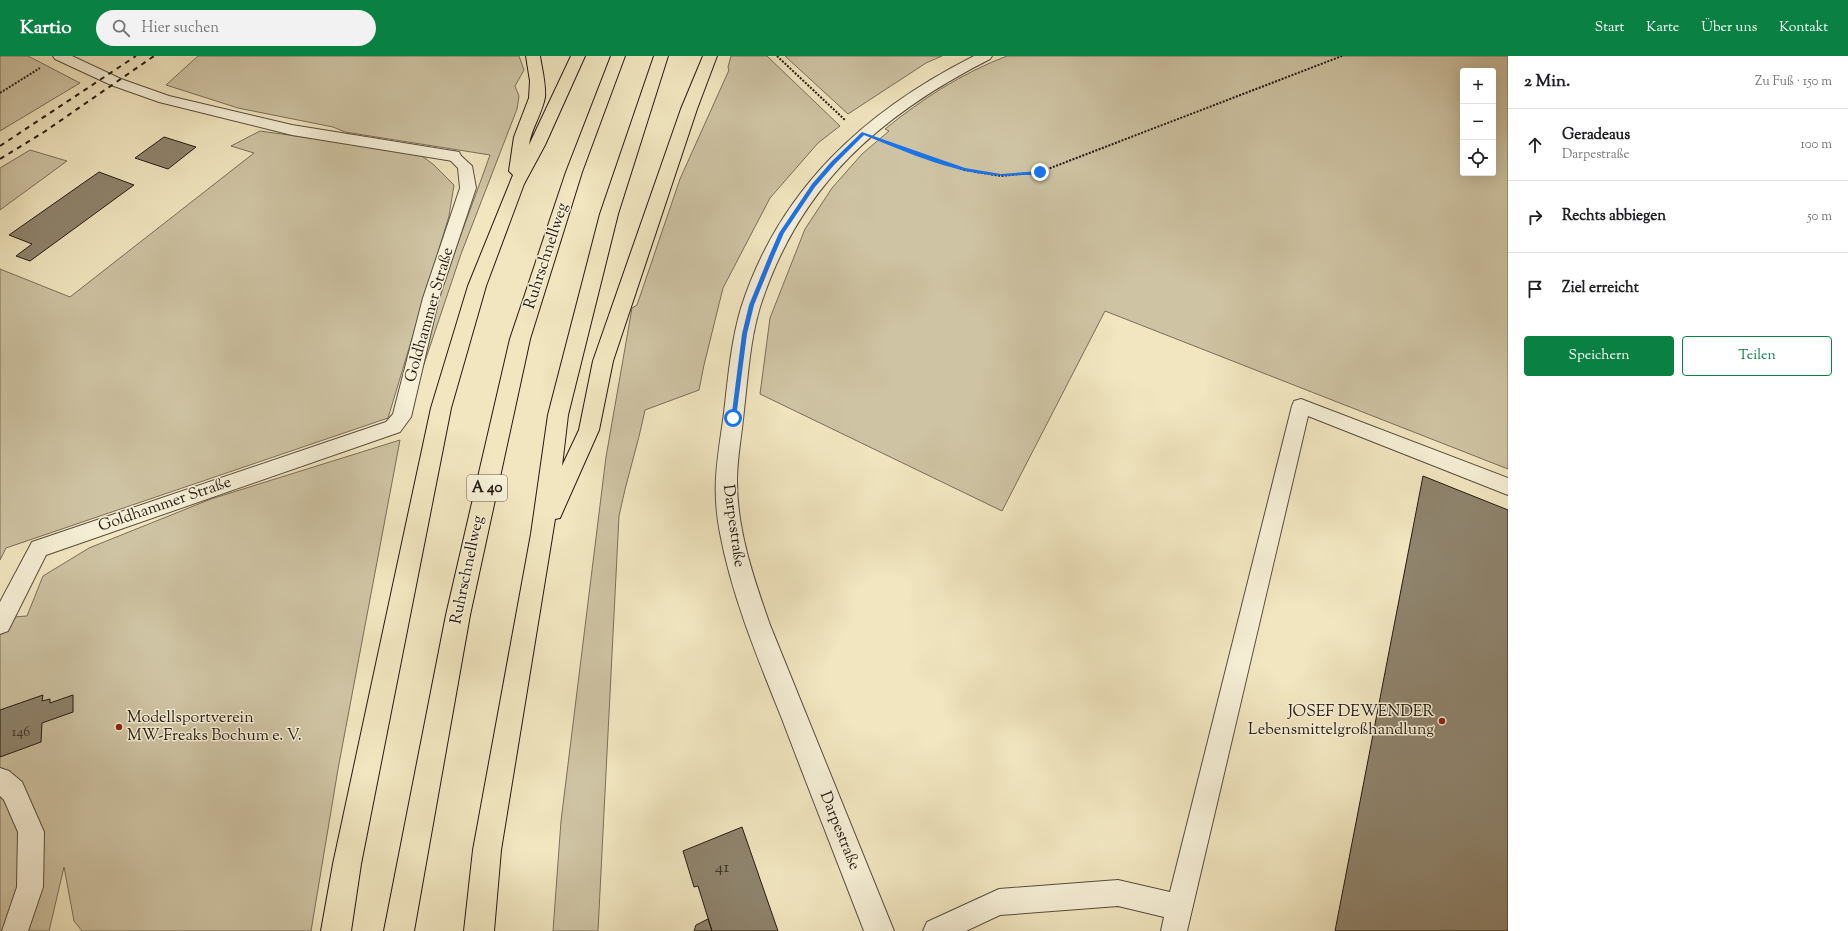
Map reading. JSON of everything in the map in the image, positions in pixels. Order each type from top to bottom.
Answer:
[{"type":"highway","points":[[516,184],[522,137],[537,98],[537,81],[532,56]]},
{"type":"highway","points":[[336,931],[347,864],[441,408],[477,286],[516,184],[537,145],[578,56]]},
{"type":"highway","name":"Ruhrschnellweg","points":[[399,931],[458,615],[520,339],[574,172],[618,56]]},
{"type":"highway","points":[[479,931],[487,850],[542,534],[558,416],[609,214],[661,56]]},
{"type":"highway","points":[[542,534],[589,430],[603,361],[689,109],[710,56]]},
{"type":"street","name":"Goldhammer Straße","points":[[60,56],[116,82],[164,99],[292,130],[454,156]]},
{"type":"street","name":"Darpestraße","points":[[879,931],[762,637],[740,573],[726,501],[726,465],[744,334],[752,305],[782,233],[797,209],[833,163],[863,133],[915,93],[940,78],[985,56]]},
{"type":"lane","name":"Goldhammer Straße","points":[[0,624],[39,548],[393,427],[402,416],[431,298],[468,188],[465,166],[454,156]]},
{"type":"lane","points":[[936,931],[999,902],[1118,893],[1177,919],[1301,406],[1508,487]]},
{"type":"lane","points":[[0,780],[13,790],[31,832],[30,886],[15,931]]},
{"type":"path","points":[[776,56],[848,122],[863,133],[910,152],[964,170],[1001,176],[1040,172],[1342,56]]},
{"type":"path","points":[[0,93],[40,68]]},
{"type":"shaded area","points":[[0,56],[28,56],[80,83],[0,131]]},
{"type":"shaded area","points":[[198,56],[519,56],[524,70],[515,86],[519,96],[517,109],[461,254],[417,385],[422,355],[427,337],[449,269],[490,155],[345,132],[333,127],[238,108],[166,85]]},
{"type":"shaded area","points":[[731,56],[767,56],[840,126],[818,143],[770,198],[723,288],[699,390],[645,410],[619,516],[598,931],[553,931],[561,821],[606,457],[632,308],[637,305],[680,179],[729,70],[728,67]]},
{"type":"shaded area","points":[[785,56],[942,56],[926,63],[848,114]]},
{"type":"shaded area","points":[[1007,56],[1508,56],[1508,469],[1105,311],[1002,511],[760,394],[770,318],[805,229],[832,188],[862,154],[889,131],[885,129],[928,97],[974,70]]},
{"type":"shaded area","points":[[260,131],[418,153],[434,165],[454,185],[449,216],[388,418],[6,548],[0,560],[0,269],[70,297],[254,153],[231,146]]},
{"type":"shaded area","points":[[30,150],[67,161],[0,210],[0,168]]},
{"type":"shaded area","points":[[400,440],[338,769],[311,931],[82,931],[74,921],[64,867],[49,931],[0,931],[0,618],[27,616],[43,576],[89,548],[211,499]]},
{"type":"building","points":[[164,137],[196,147],[168,169],[135,158]]},
{"type":"building","points":[[99,172],[134,185],[30,261],[16,256],[32,244],[9,235]]},
{"type":"building","name":"JOSEF DEWENDER Lebensmittelgroßhandlung","points":[[1423,476],[1508,510],[1508,931],[1335,931]]},
{"type":"building","points":[[43,695],[42,701],[50,699],[50,703],[73,695],[73,712],[42,723],[41,742],[0,757],[0,710]]},
{"type":"building","points":[[742,827],[778,931],[712,931],[698,886],[694,887],[683,851]]},
{"type":"building","points":[[708,919],[712,931],[694,931],[696,925]]},
{"type":"railway","points":[[0,146],[136,56]]},
{"type":"railway","points":[[0,159],[44,132],[154,56]]},
{"type":"place","name":"JOSEF DEWENDER Lebensmittelgroßhandlung","points":[[1442,721]]},
{"type":"place","name":"Modellsportverein MW-Freaks Bochum e. V.","points":[[119,727]]},
{"type":"route","points":[[733,418],[736,383],[744,334],[752,305],[771,256],[782,233],[814,186],[833,163],[863,133],[910,152],[964,170],[1001,176],[1040,172]]}]
